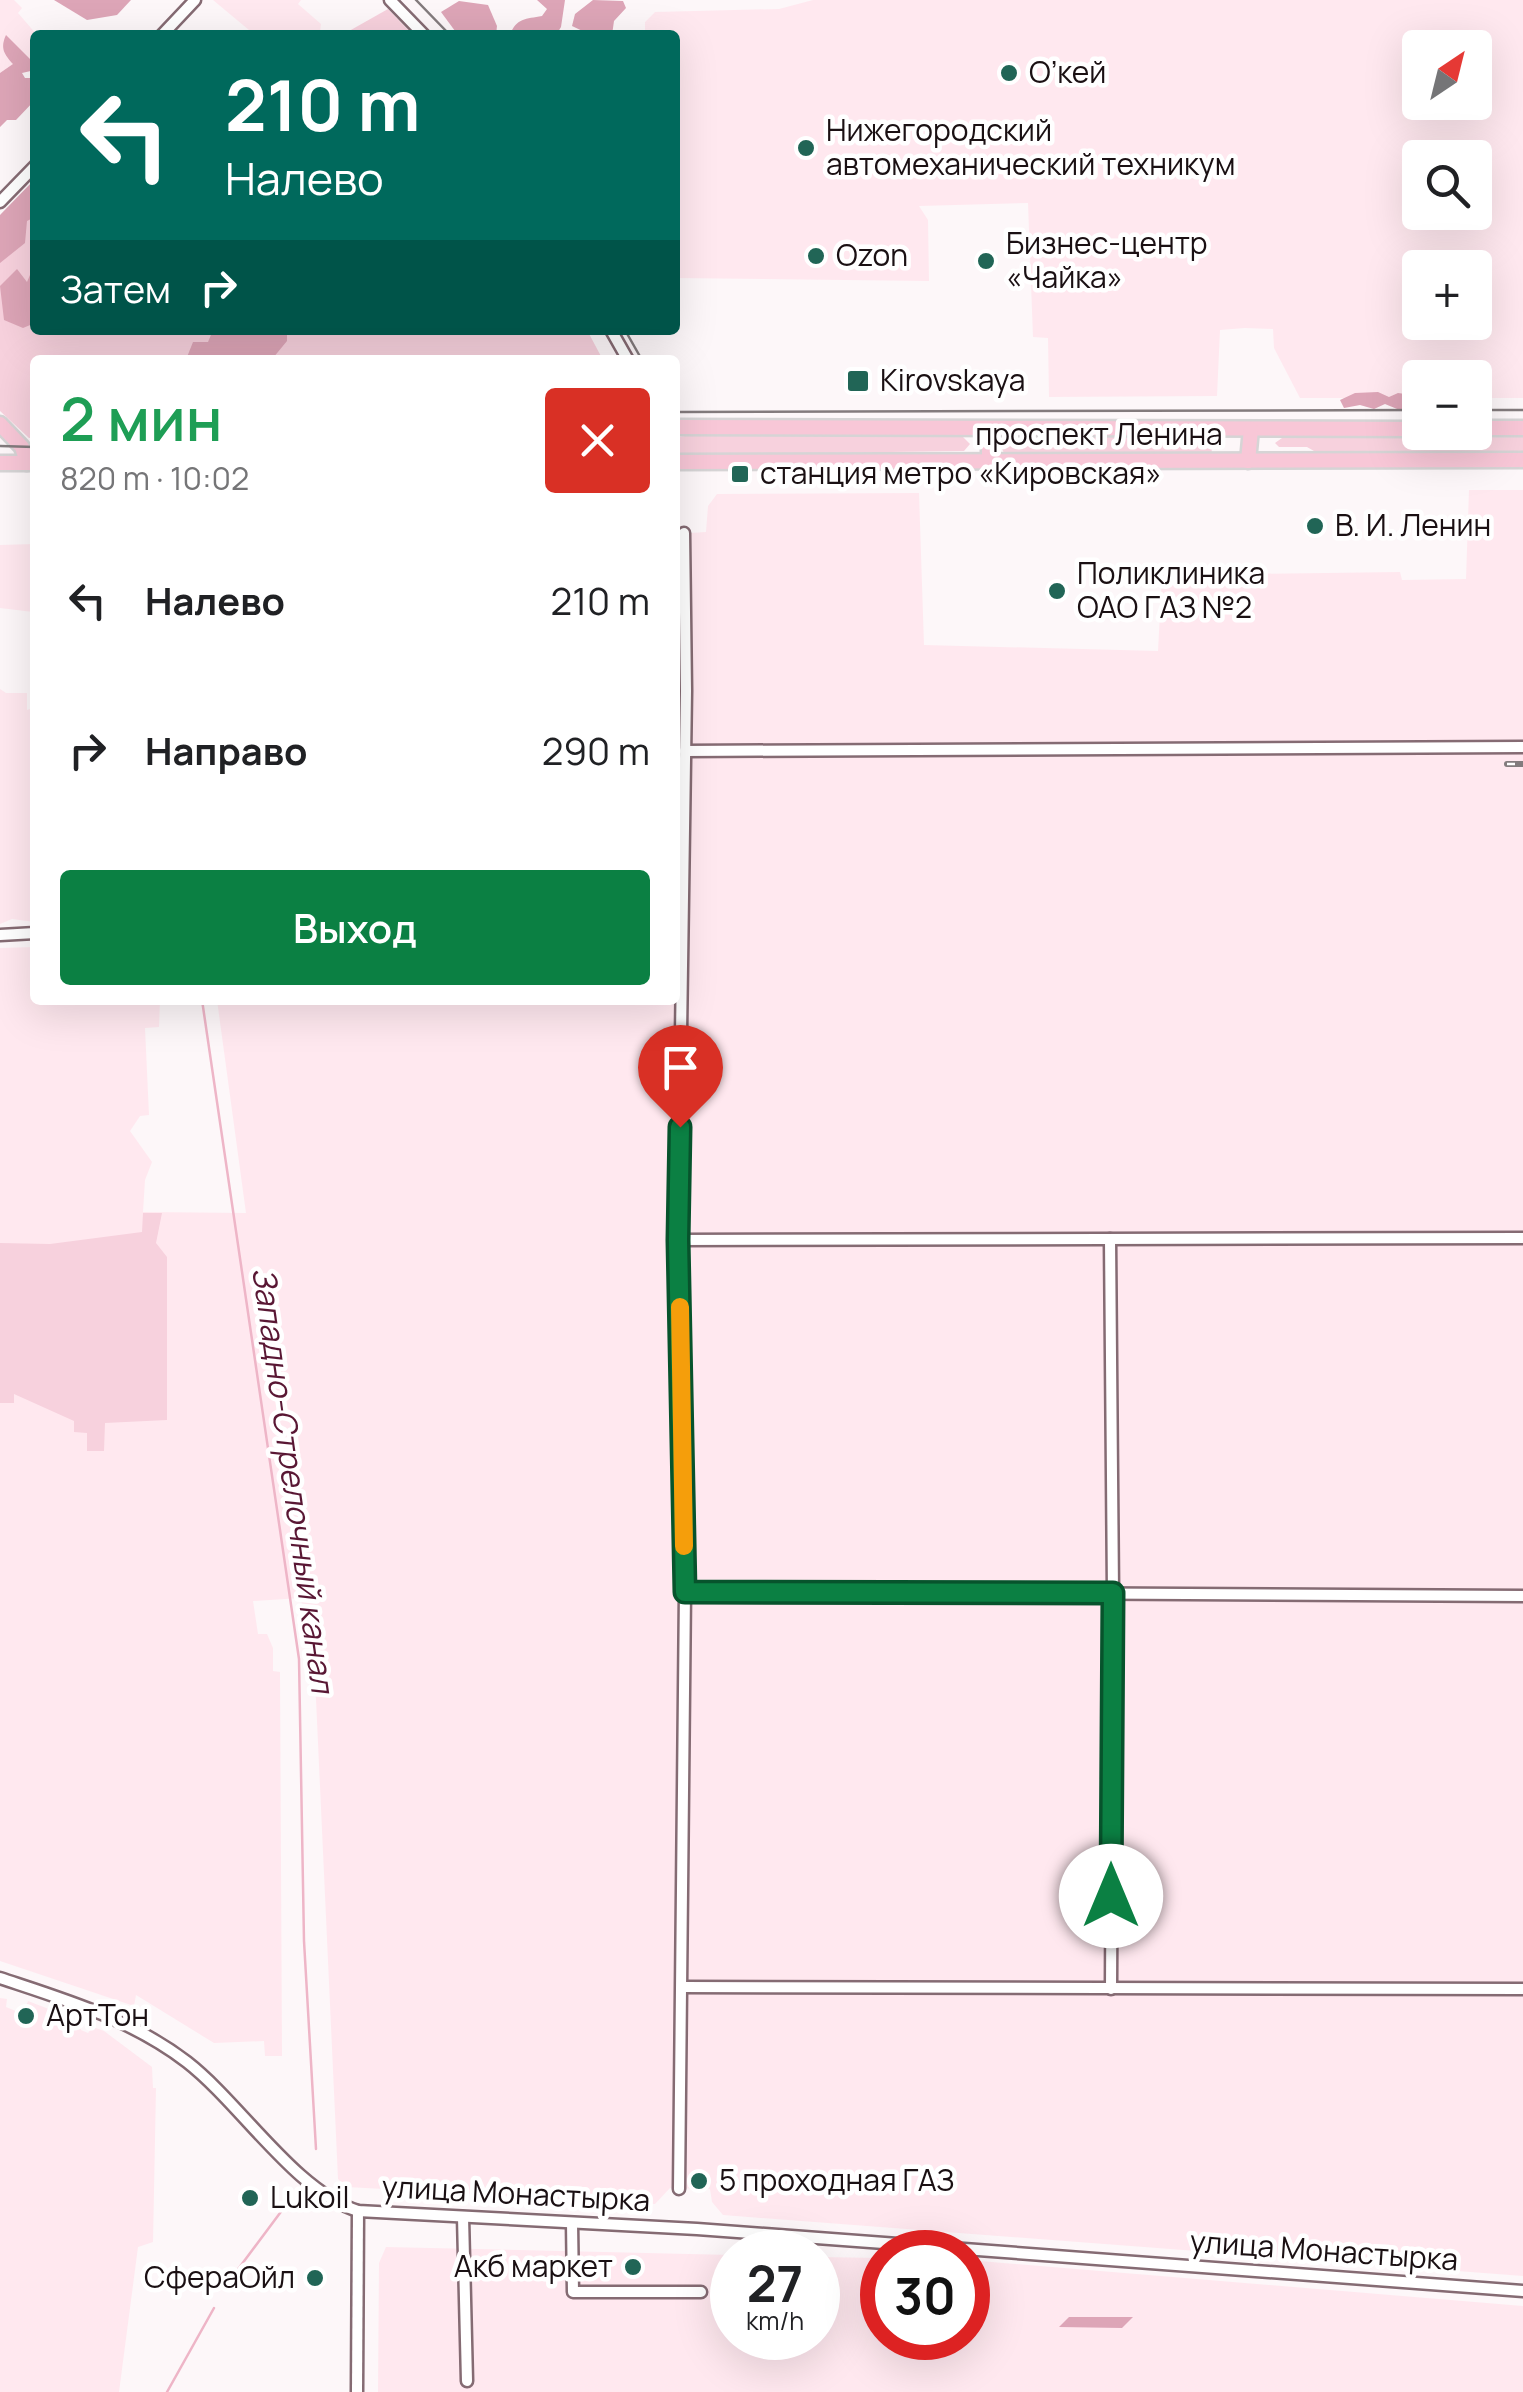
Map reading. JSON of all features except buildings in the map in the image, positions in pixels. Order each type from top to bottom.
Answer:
[{"type":"main road","points":[[0,424],[22,446],[30,461]]},
{"type":"main road","name":"проспект Ленина","points":[[680,427],[1402,428]]},
{"type":"main road","points":[[1492,428],[1523,428]]},
{"type":"main road","points":[[989,429],[990,463]]},
{"type":"main road","points":[[1248,461],[1251,429]]},
{"type":"main road","name":"проспект Ленина","points":[[680,462],[1523,460]]},
{"type":"main road","points":[[0,463],[30,463]]},
{"type":"street","points":[[167,30],[195,0]]},
{"type":"street","points":[[390,0],[419,30]]},
{"type":"street","points":[[0,202],[30,171]]},
{"type":"street","points":[[679,2188],[685,1592],[678,1240],[684,533]]},
{"type":"street","points":[[685,750],[1523,747]]},
{"type":"street","points":[[0,935],[30,933]]},
{"type":"street","points":[[678,1240],[1523,1238]]},
{"type":"street","points":[[1110,1239],[1111,1989]]},
{"type":"street","points":[[685,1592],[1523,1596]]},
{"type":"street","name":"улица Монастырка","points":[[0,1978],[91,2009],[158,2043],[206,2078],[297,2171],[330,2198],[358,2211],[698,2229],[1523,2292]]},
{"type":"street","points":[[682,1987],[1523,1989]]},
{"type":"street","points":[[357,2392],[358,2211]]},
{"type":"street","points":[[463,2217],[467,2382]]},
{"type":"street","points":[[572,2223],[572,2292],[700,2292]]},
{"type":"shaded area","points":[[0,0],[14,0],[22,8],[18,13],[33,30],[30,61],[0,93]]},
{"type":"shaded area","points":[[54,0],[131,0],[117,15],[87,20]]},
{"type":"shaded area","points":[[213,0],[301,0],[298,4],[321,24],[320,30],[249,30]]},
{"type":"shaded area","points":[[537,0],[565,0],[559,30],[512,30],[519,22],[542,16],[547,9]]},
{"type":"shaded area","points":[[593,0],[623,1],[626,8],[614,21],[613,30],[580,30],[572,26],[575,14]]},
{"type":"shaded area","points":[[813,0],[1523,0],[1523,398],[1492,398],[1492,360],[1402,360],[1402,398],[1300,398],[1274,348],[1273,329],[1245,328],[1220,330],[1217,396],[1049,397],[1048,338],[1033,337],[1028,203],[919,206],[928,220],[929,281],[680,278],[680,30],[645,30],[645,22],[655,12],[779,9]]},
{"type":"shaded area","points":[[459,1],[488,5],[497,30],[454,30],[441,12]]},
{"type":"shaded area","points":[[388,9],[408,30],[351,30]]},
{"type":"shaded area","points":[[6,35],[30,59],[30,71],[22,73],[30,78],[30,105],[16,120],[7,120],[0,127],[0,73],[13,64],[3,44]]},
{"type":"shaded area","points":[[30,184],[25,243],[0,263],[0,215]]},
{"type":"shaded area","points":[[30,187],[30,335],[590,335],[600,355],[30,355],[29,438],[0,411],[0,218]]},
{"type":"shaded area","points":[[17,269],[27,282],[30,275],[30,325],[23,328],[4,320],[0,286]]},
{"type":"shaded area","points":[[211,335],[287,335],[275,355],[188,355],[193,342],[208,342]]},
{"type":"shaded area","points":[[1378,392],[1389,397],[1402,394],[1402,411],[1385,404],[1374,409],[1360,405],[1344,408],[1340,400],[1355,393]]},
{"type":"shaded area","points":[[962,436],[970,444],[964,451],[680,455],[680,437]]},
{"type":"shaded area","points":[[1078,437],[1211,437],[1212,456],[1005,455],[1002,449],[1006,444],[1072,443]]},
{"type":"shaded area","points":[[1492,437],[1523,437],[1523,456],[1321,455],[1307,447],[1279,447],[1275,443],[1282,438],[1402,438],[1402,450],[1492,450]]},
{"type":"shaded area","points":[[1469,490],[1523,490],[1523,2276],[990,2235],[990,2230],[920,2230],[723,2215],[712,2202],[710,2189],[670,2188],[655,2204],[347,2187],[338,2179],[316,1699],[301,1598],[253,1601],[258,1634],[267,1634],[273,1648],[273,1671],[280,1672],[282,2056],[265,2056],[264,2041],[214,2043],[136,1995],[134,2006],[0,1961],[0,948],[30,947],[30,1005],[160,1005],[159,1027],[145,1028],[149,1115],[140,1116],[130,1131],[152,1162],[145,1180],[143,1212],[246,1213],[218,1005],[680,1005],[680,534],[706,532],[708,506],[717,494],[919,493],[924,645],[1158,651],[1162,575],[1400,572],[1402,580],[1466,579]]},
{"type":"shaded area","points":[[30,544],[30,612],[0,608],[0,545]]},
{"type":"shaded area","points":[[0,689],[6,693],[27,693],[27,710],[30,709],[30,921],[12,919],[0,924]]},
{"type":"shaded area","points":[[143,1213],[162,1213],[156,1243],[167,1257],[167,1420],[105,1423],[104,1451],[87,1451],[87,1433],[74,1432],[74,1421],[14,1394],[14,1403],[0,1403],[0,1243],[50,1244],[142,1232]]},
{"type":"shaded area","points":[[0,1998],[7,1999],[6,2007],[23,2014],[28,2001],[80,2021],[81,2030],[88,2033],[93,2027],[104,2031],[152,2067],[156,2088],[153,2242],[138,2247],[119,2392],[0,2392]]},
{"type":"shaded area","points":[[386,2247],[710,2254],[710,2360],[840,2360],[840,2257],[860,2258],[860,2360],[990,2360],[990,2262],[1523,2306],[1523,2392],[378,2392],[379,2263]]},
{"type":"shaded area","points":[[1069,2317],[1133,2317],[1122,2328],[1059,2327]]},
{"type":"waterway","name":"Западно-Стрелочный канал","points":[[203,1005],[299,1659],[304,1941],[316,2149]]},
{"type":"waterway","name":"Западно-Стрелочный канал","points":[[233,2276],[283,2209]]},
{"type":"waterway","name":"Западно-Стрелочный канал","points":[[167,2392],[214,2308]]},
{"type":"tram line","points":[[416,0],[445,30]]},
{"type":"tram line","points":[[628,335],[639,355]]},
{"type":"tram line","points":[[680,412],[1402,410]]},
{"type":"tram line","points":[[1492,410],[1523,410]]},
{"type":"tram line","points":[[0,446],[30,447]]},
{"type":"railway","points":[[1507,764],[1523,764]]},
{"type":"slow traffic","points":[[680,1307],[684,1546]]},
{"type":"place","name":"О’кей","points":[[1009,73]]},
{"type":"place","name":"Нижегородский автомеханический техникум","points":[[806,148]]},
{"type":"place","name":"Ozon","points":[[816,256]]},
{"type":"place","name":"Бизнес-центр «Чайка»","points":[[986,261]]},
{"type":"place","name":"Kirovskaya","points":[[858,381]]},
{"type":"place","name":"станция метро «Кировская»","points":[[740,474]]},
{"type":"place","name":"В. И. Ленин","points":[[1315,526]]},
{"type":"place","name":"Поликлиника ОАО ГАЗ №2","points":[[1057,591]]},
{"type":"place","name":"АртТон","points":[[26,2016]]},
{"type":"place","name":"5 проходная ГАЗ","points":[[699,2181]]},
{"type":"place","name":"Lukoil","points":[[250,2198]]},
{"type":"place","name":"Акб маркет","points":[[633,2267]]},
{"type":"place","name":"СфераОйл","points":[[315,2278]]},
{"type":"route","points":[[680,1127],[678,1240],[685,1592],[1113,1593],[1111,1896]]}]
